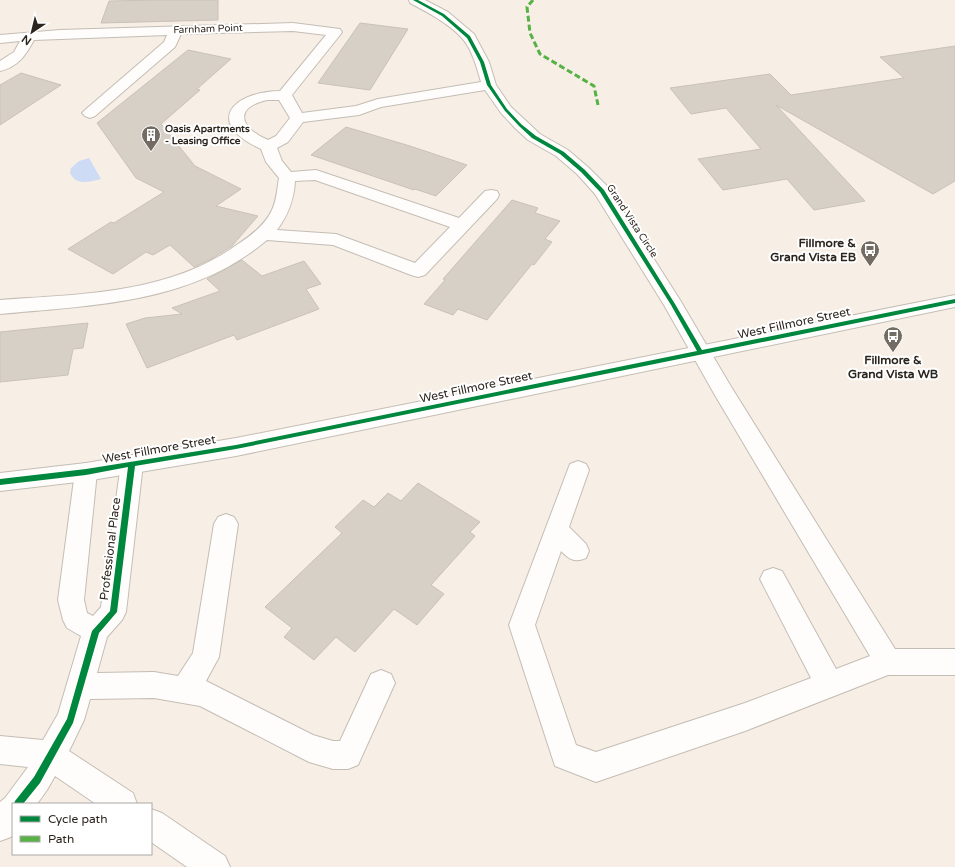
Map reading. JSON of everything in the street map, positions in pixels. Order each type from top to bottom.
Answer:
[{"type":"street","name":"Grand Vista Circle","points":[[415,0],[443,15],[468,37],[482,62],[490,95],[520,125],[534,137],[562,153],[583,171],[602,191],[673,305],[888,662]]},
{"type":"street","name":"Farnham Point","points":[[0,39],[176,30],[293,27],[339,28],[284,95]]},
{"type":"street","points":[[90,113],[170,44],[176,30]]},
{"type":"street","points":[[0,67],[19,55],[29,37]]},
{"type":"street","points":[[298,118],[284,95],[270,94],[257,97],[246,102],[239,109],[235,118],[237,127],[245,135],[255,142],[268,146],[282,139],[298,118],[359,110],[388,114],[411,108],[490,95]]},
{"type":"street","points":[[0,307],[126,294],[181,281],[223,264],[248,248],[264,234],[278,215],[285,198],[286,177],[274,162],[268,146]]},
{"type":"street","points":[[286,177],[316,175],[461,225]]},
{"type":"street","points":[[264,234],[336,240],[418,271],[491,195]]},
{"type":"street","name":"West Fillmore Street","points":[[0,482],[86,472],[236,447],[955,301]]},
{"type":"street","name":"Professional Place","points":[[19,803],[37,780],[70,720],[96,631],[113,612],[132,464]]},
{"type":"street","points":[[578,470],[522,626],[565,756],[596,767],[745,717],[888,662],[955,662]]},
{"type":"street","points":[[86,472],[71,600],[76,620],[96,631]]},
{"type":"street","points":[[185,690],[206,657],[226,524]]},
{"type":"street","points":[[556,530],[577,550]]},
{"type":"street","points":[[773,579],[829,684]]},
{"type":"street","points":[[80,686],[154,684],[203,693],[309,748],[333,755],[348,755],[381,684]]},
{"type":"street","points":[[0,750],[50,755],[121,803]]},
{"type":"street","points":[[0,826],[12,811]]},
{"type":"street","points":[[152,825],[214,867]]},
{"type":"water","points":[[89,158],[101,179],[84,182],[76,180],[70,173],[71,168],[79,161]]},
{"type":"building","points":[[218,0],[218,20],[101,23],[109,1]]},
{"type":"building","points":[[360,23],[408,29],[370,90],[318,83]]},
{"type":"building","points":[[955,46],[955,181],[933,194],[776,105],[865,201],[814,210],[787,179],[723,190],[698,159],[761,149],[726,108],[691,114],[670,88],[770,74],[791,95],[904,78],[880,57]]},
{"type":"building","points":[[188,50],[231,59],[197,89],[200,90],[161,124],[195,166],[241,189],[216,206],[258,216],[232,246],[211,259],[194,267],[170,245],[153,255],[146,252],[113,274],[68,249],[111,222],[114,223],[164,192],[136,178],[97,123]]},
{"type":"building","points":[[21,73],[61,85],[0,125],[0,85]]},
{"type":"building","points":[[346,127],[467,165],[436,196],[311,155]]},
{"type":"building","points":[[512,200],[538,208],[535,213],[560,221],[545,239],[552,242],[534,265],[532,264],[487,320],[458,309],[453,315],[424,304],[445,280],[443,279]]},
{"type":"building","points":[[242,260],[262,276],[304,261],[321,284],[306,289],[319,309],[237,340],[234,335],[147,368],[126,324],[145,318],[182,314],[172,308],[220,291],[207,279]]},
{"type":"building","points":[[88,323],[83,348],[73,349],[68,375],[0,382],[0,332]]},
{"type":"building","points":[[418,483],[480,522],[470,532],[475,536],[431,585],[444,594],[417,625],[394,609],[355,652],[336,637],[314,660],[284,637],[292,628],[265,607],[342,533],[335,527],[363,500],[374,507],[388,493],[401,501]]},
{"type":"marked path","points":[[533,0],[527,7],[530,33],[540,54],[594,86],[598,105]]},
{"type":"cycle path","points":[[415,0],[443,15],[469,37],[482,62],[489,85],[506,110],[534,137],[562,153],[583,171],[602,191],[701,353]]},
{"type":"cycle path","points":[[0,482],[86,472],[236,447],[955,301]]},
{"type":"cycle path","points":[[19,803],[37,780],[70,720],[96,631],[113,612],[132,464]]},
{"type":"place","name":"Oasis Apartments - Leasing Office","points":[[151,152]]},
{"type":"place","name":"Fillmore & Grand Vista EB","points":[[870,267]]},
{"type":"place","name":"Fillmore & Grand Vista WB","points":[[893,353]]}]
